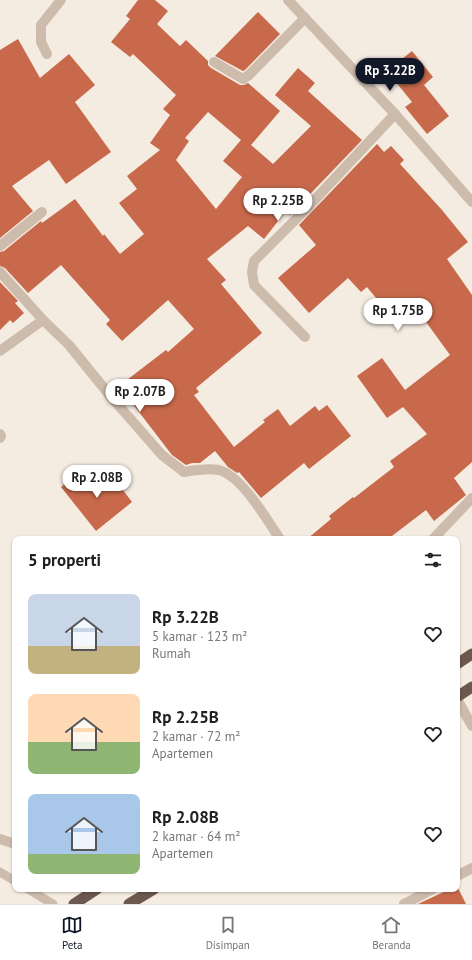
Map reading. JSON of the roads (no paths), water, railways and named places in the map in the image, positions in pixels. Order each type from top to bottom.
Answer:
[{"type":"highway","points":[[460,662],[472,654]]},
{"type":"highway","points":[[460,696],[472,687]]},
{"type":"highway","points":[[74,904],[92,892]]},
{"type":"highway","points":[[129,904],[149,892]]},
{"type":"street","points":[[47,54],[42,42],[41,25],[61,0]]},
{"type":"street","points":[[288,0],[395,114],[472,202]]},
{"type":"street","points":[[214,62],[243,79],[249,75],[305,18]]},
{"type":"street","points":[[305,337],[254,285],[252,272],[254,261],[308,207],[395,114]]},
{"type":"street","points":[[0,246],[42,212]]},
{"type":"street","points":[[0,272],[43,320],[69,345],[112,398],[162,455],[184,472],[199,469],[219,470],[235,480],[256,504],[278,536]]},
{"type":"street","points":[[0,351],[43,320]]},
{"type":"street","points":[[0,434],[0,438]]},
{"type":"street","points":[[436,536],[472,498]]},
{"type":"street","points":[[460,704],[472,726]]},
{"type":"street","points":[[0,839],[12,843]]},
{"type":"street","points":[[460,874],[472,868]]},
{"type":"street","points":[[404,904],[427,892]]},
{"type":"lane","points":[[0,872],[12,879]]},
{"type":"lane","points":[[33,892],[53,904]]}]
